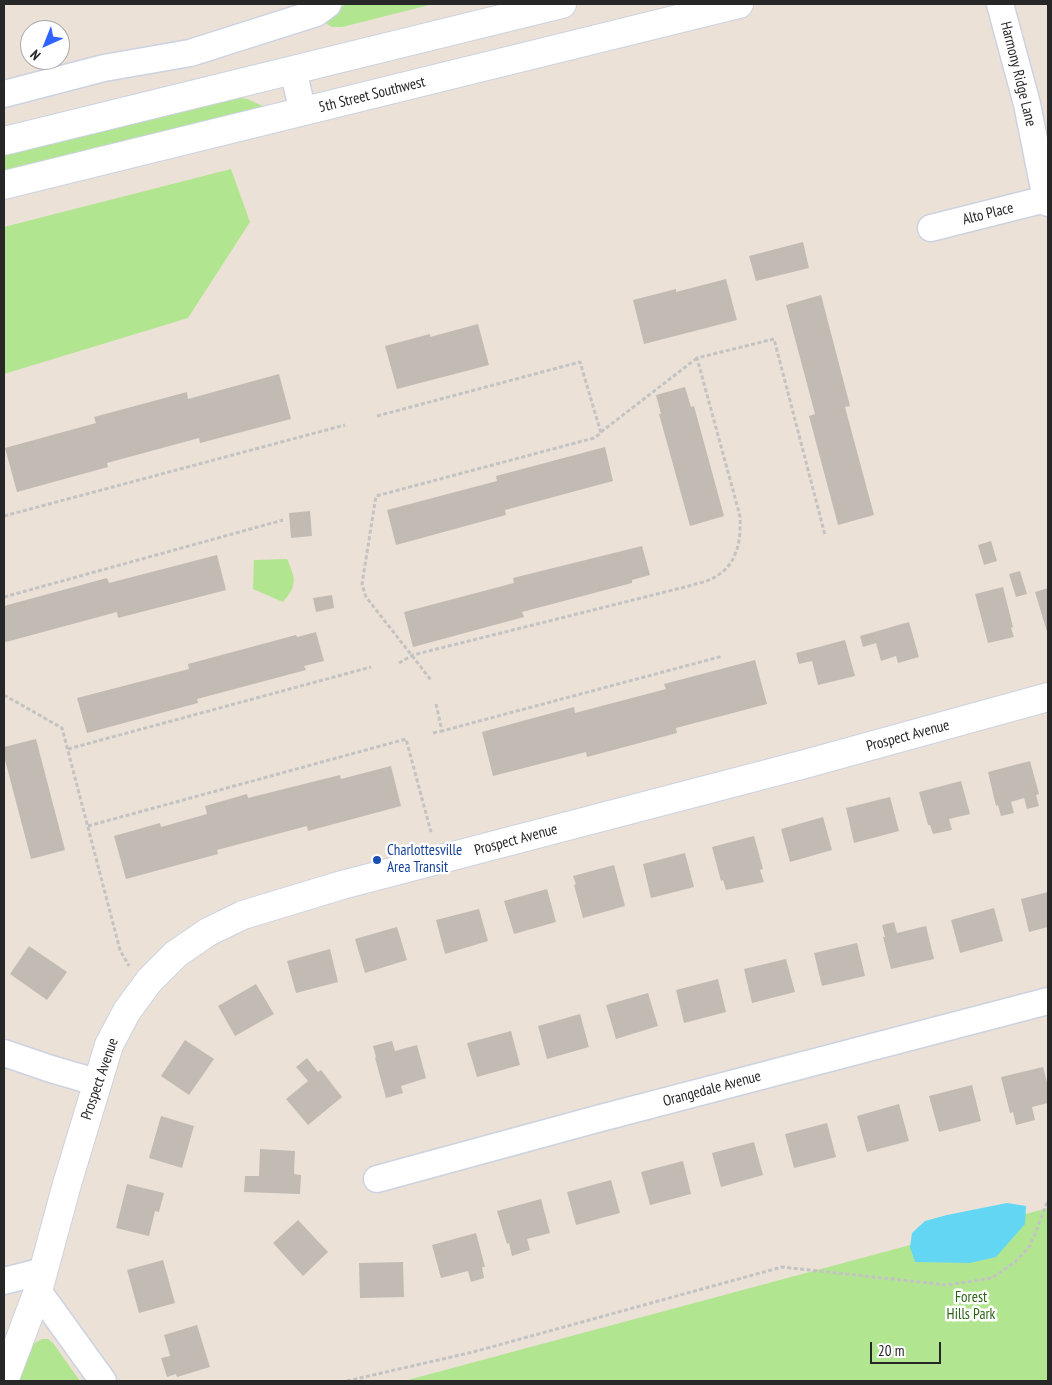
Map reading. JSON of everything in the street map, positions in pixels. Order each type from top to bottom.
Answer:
[{"type":"street","points":[[4,94],[104,68],[190,53],[316,13],[328,4]]},
{"type":"street","points":[[4,141],[562,4]]},
{"type":"street","name":"5th Street Southwest","points":[[4,185],[740,4]]},
{"type":"street","name":"Harmony Ridge Lane","points":[[1000,4],[1027,104],[1047,201]]},
{"type":"street","points":[[293,70],[304,112]]},
{"type":"street","name":"Alto Place","points":[[931,228],[1047,201]]},
{"type":"street","name":"Prospect Avenue","points":[[4,1381],[41,1281],[96,1082],[109,1045],[126,1011],[149,981],[176,954],[208,932],[243,915],[342,885],[796,767],[1048,697]]},
{"type":"street","name":"Orangedale Avenue","points":[[377,1179],[597,1119],[1048,1001]]},
{"type":"street","points":[[4,1053],[96,1082]]},
{"type":"street","points":[[4,1281],[41,1281],[103,1381]]},
{"type":"path","points":[[431,680],[362,590],[376,496],[594,438],[697,358],[774,339],[825,535]]},
{"type":"path","points":[[399,663],[413,655],[689,586],[715,578],[732,563],[741,534],[740,516],[697,358]]},
{"type":"path","points":[[377,416],[580,362],[601,432]]},
{"type":"path","points":[[4,516],[345,425]]},
{"type":"path","points":[[4,597],[283,520]]},
{"type":"path","points":[[433,733],[723,656]]},
{"type":"path","points":[[68,750],[371,667]]},
{"type":"path","points":[[4,695],[62,728],[120,950],[131,968]]},
{"type":"path","points":[[436,704],[442,731]]},
{"type":"path","points":[[88,826],[406,739],[431,832]]},
{"type":"path","points":[[347,1381],[473,1352],[782,1267],[947,1285],[992,1278],[1014,1263],[1030,1246],[1048,1200]]},
{"type":"green space","points":[[346,4],[433,4],[342,27],[332,27],[327,24],[326,20],[331,14]]},
{"type":"green space","points":[[228,96],[247,99],[265,107],[4,172],[4,152]]},
{"type":"green space","points":[[231,169],[250,222],[188,318],[4,374],[4,227]]},
{"type":"green space","points":[[287,559],[294,582],[291,591],[283,602],[253,589],[254,560]]},
{"type":"green space","name":"Forest Hills Park","points":[[1048,1208],[1048,1381],[404,1381]]},
{"type":"green space","points":[[42,1339],[48,1339],[53,1343],[80,1381],[19,1381],[33,1344]]},
{"type":"water","points":[[1007,1203],[1026,1206],[1025,1224],[996,1257],[970,1263],[915,1262],[910,1247],[912,1233],[925,1221]]},
{"type":"building","points":[[803,242],[809,268],[756,281],[749,256]]},
{"type":"building","points":[[726,279],[737,320],[644,344],[633,300],[676,289],[676,292]]},
{"type":"building","points":[[821,295],[850,406],[845,407],[874,515],[838,525],[809,416],[815,414],[786,305]]},
{"type":"building","points":[[478,324],[489,365],[397,389],[385,346],[430,334],[430,337]]},
{"type":"building","points":[[279,374],[291,419],[200,443],[199,438],[107,463],[108,467],[17,492],[5,448],[96,423],[94,417],[187,392],[188,399]]},
{"type":"building","points":[[685,387],[691,407],[694,406],[724,516],[690,526],[659,414],[661,414],[656,395]]},
{"type":"building","points":[[605,447],[613,481],[505,510],[506,515],[396,545],[387,510],[497,481],[496,476]]},
{"type":"building","points":[[310,511],[312,536],[291,538],[289,513]]},
{"type":"building","points":[[991,541],[997,561],[984,565],[978,545]]},
{"type":"building","points":[[642,546],[650,575],[632,580],[632,583],[522,612],[524,617],[413,647],[404,612],[514,583],[513,578]]},
{"type":"building","points":[[217,555],[226,590],[118,618],[117,612],[4,641],[4,606],[107,578],[109,583]]},
{"type":"building","points":[[1020,571],[1027,594],[1016,597],[1009,574]]},
{"type":"building","points":[[1003,587],[1014,637],[988,643],[975,594]]},
{"type":"building","points":[[1048,588],[1048,635],[1035,592]]},
{"type":"building","points":[[332,595],[334,608],[316,612],[313,598]]},
{"type":"building","points":[[909,622],[919,657],[898,663],[896,656],[881,661],[876,643],[863,647],[860,636]]},
{"type":"building","points":[[316,632],[324,661],[304,666],[306,670],[197,699],[198,703],[87,733],[77,698],[189,669],[188,664],[296,635],[297,637]]},
{"type":"building","points":[[845,640],[855,676],[818,685],[812,661],[799,664],[796,653]]},
{"type":"building","points":[[755,660],[767,704],[676,728],[677,733],[587,757],[586,752],[493,776],[482,732],[574,707],[575,713],[666,689],[664,684]]},
{"type":"building","points":[[36,739],[65,850],[31,859],[4,756],[4,747]]},
{"type":"building","points":[[1030,761],[1039,794],[1036,795],[1039,806],[1027,809],[1024,798],[1011,802],[1014,813],[1001,816],[998,805],[996,806],[988,772]]},
{"type":"building","points":[[391,766],[401,806],[308,831],[307,826],[217,850],[218,854],[126,879],[114,836],[160,823],[161,827],[207,814],[205,806],[247,794],[248,798],[340,775],[341,779]]},
{"type":"building","points":[[961,781],[970,814],[949,819],[952,830],[933,834],[930,825],[928,825],[919,792]]},
{"type":"building","points":[[890,797],[899,831],[854,843],[846,808]]},
{"type":"building","points":[[823,817],[832,850],[790,862],[781,829]]},
{"type":"building","points":[[754,836],[763,869],[760,870],[764,882],[726,890],[723,880],[721,881],[712,847]]},
{"type":"building","points":[[685,853],[694,887],[651,898],[643,864]]},
{"type":"building","points":[[614,865],[625,906],[583,918],[573,876]]},
{"type":"building","points":[[547,889],[556,922],[514,934],[504,901]]},
{"type":"building","points":[[1048,892],[1048,927],[1029,932],[1021,899]]},
{"type":"building","points":[[994,908],[1003,941],[960,953],[951,920]]},
{"type":"building","points":[[479,909],[488,941],[445,954],[436,920]]},
{"type":"building","points":[[894,922],[897,933],[926,926],[934,959],[891,969],[882,925]]},
{"type":"building","points":[[397,927],[407,960],[365,973],[355,939]]},
{"type":"building","points":[[857,943],[865,976],[822,986],[814,953]]},
{"type":"building","points":[[29,946],[67,972],[47,1000],[10,974]]},
{"type":"building","points":[[330,949],[338,982],[296,993],[287,961]]},
{"type":"building","points":[[786,959],[795,992],[752,1003],[744,969]]},
{"type":"building","points":[[718,979],[726,1012],[684,1023],[676,990]]},
{"type":"building","points":[[256,984],[274,1014],[235,1036],[218,1006]]},
{"type":"building","points":[[648,993],[658,1026],[616,1039],[606,1005]]},
{"type":"building","points":[[580,1014],[589,1047],[547,1059],[538,1026]]},
{"type":"building","points":[[511,1031],[520,1065],[477,1077],[467,1043]]},
{"type":"building","points":[[185,1040],[214,1059],[189,1095],[161,1076]]},
{"type":"building","points":[[392,1041],[395,1051],[417,1045],[426,1078],[401,1086],[403,1093],[386,1098],[373,1046]]},
{"type":"building","points":[[307,1058],[318,1072],[321,1070],[342,1097],[308,1125],[286,1099],[308,1081],[296,1067]]},
{"type":"building","points":[[1043,1067],[1048,1086],[1048,1103],[1032,1107],[1035,1120],[1016,1125],[1013,1112],[1010,1113],[1001,1077]]},
{"type":"building","points":[[972,1085],[981,1121],[939,1132],[929,1096]]},
{"type":"building","points":[[899,1104],[909,1141],[867,1152],[857,1116]]},
{"type":"building","points":[[161,1116],[194,1126],[182,1168],[149,1158]]},
{"type":"building","points":[[827,1123],[836,1157],[794,1168],[785,1134]]},
{"type":"building","points":[[754,1142],[763,1175],[721,1187],[712,1153]]},
{"type":"building","points":[[260,1149],[295,1151],[294,1174],[301,1175],[300,1194],[244,1192],[245,1176],[259,1176]]},
{"type":"building","points":[[683,1161],[691,1194],[650,1205],[641,1172]]},
{"type":"building","points":[[611,1180],[620,1213],[576,1225],[567,1192]]},
{"type":"building","points":[[127,1184],[164,1193],[159,1212],[155,1211],[149,1236],[116,1228]]},
{"type":"building","points":[[541,1199],[550,1233],[527,1239],[530,1250],[512,1256],[497,1211]]},
{"type":"building","points":[[298,1220],[328,1252],[303,1276],[273,1243]]},
{"type":"building","points":[[476,1233],[485,1267],[482,1267],[484,1278],[471,1282],[468,1271],[441,1278],[432,1245]]},
{"type":"building","points":[[163,1260],[175,1303],[139,1313],[127,1270]]},
{"type":"building","points":[[403,1262],[404,1297],[360,1298],[359,1263]]},
{"type":"building","points":[[197,1325],[210,1367],[177,1377],[176,1374],[167,1377],[161,1358],[170,1356],[164,1335]]},
{"type":"place","name":"Charlottesville Area Transit","points":[[377,860]]}]
